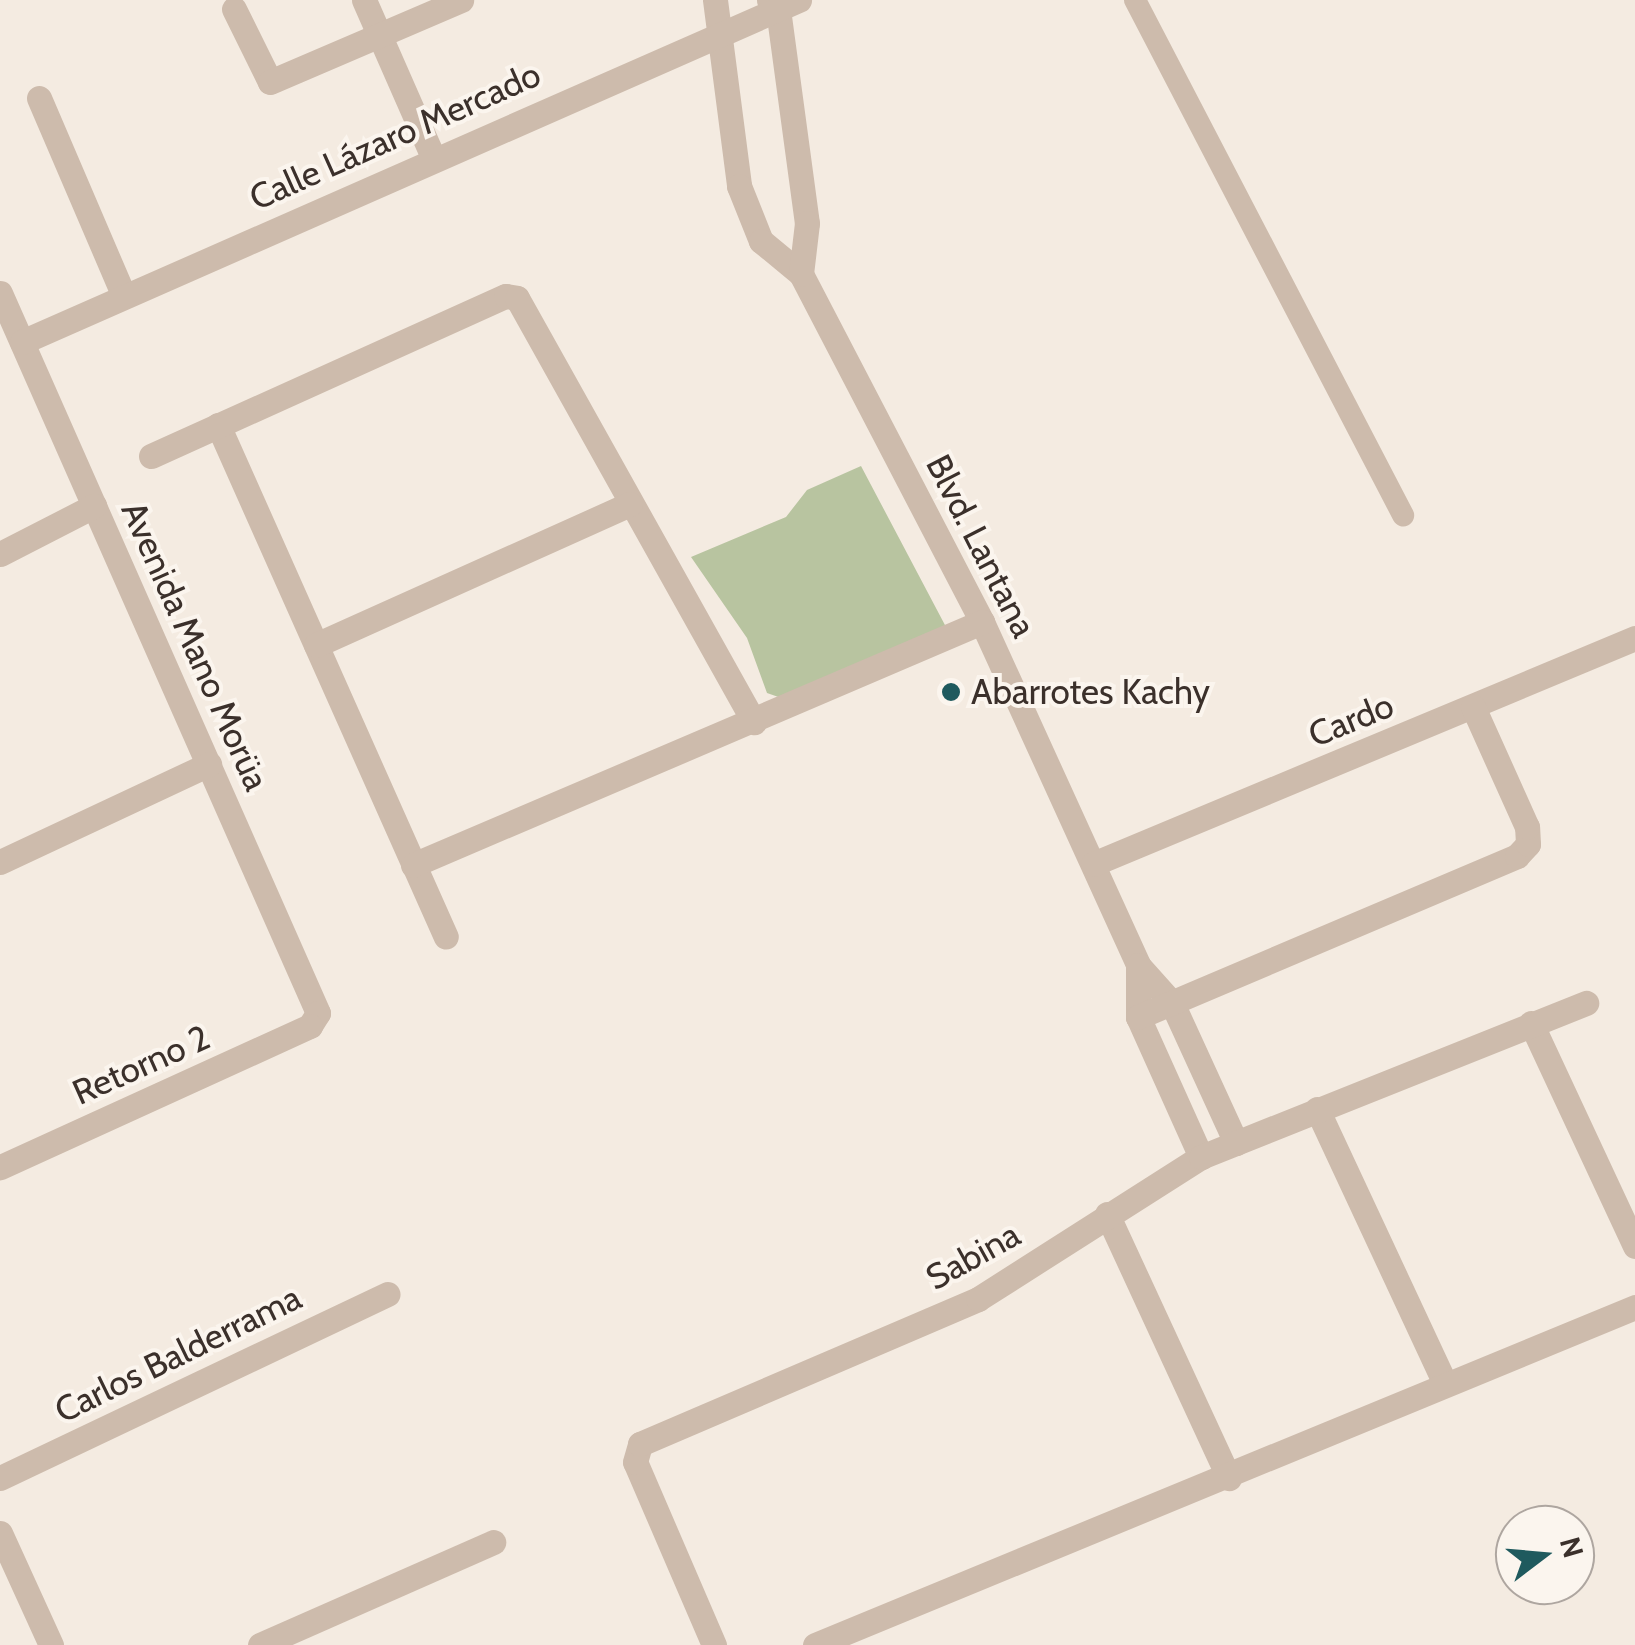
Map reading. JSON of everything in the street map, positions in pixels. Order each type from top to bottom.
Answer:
[{"type":"street","points":[[364,0],[434,157]]},
{"type":"street","points":[[234,9],[266,82],[461,0]]},
{"type":"street","points":[[714,0],[715,34],[739,186],[761,241],[801,274]]},
{"type":"street","points":[[782,3],[807,223],[801,274]]},
{"type":"street","name":"Calle Lázaro Mercado","points":[[22,342],[782,3]]},
{"type":"street","points":[[39,98],[123,294]]},
{"type":"street","name":"Blvd. Lantana","points":[[801,274],[982,622],[1138,965]]},
{"type":"street","name":"Avenida Mano Morüa","points":[[0,293],[316,1000],[310,1026]]},
{"type":"street","points":[[151,456],[506,296],[525,305],[630,504],[754,722]]},
{"type":"street","points":[[218,425],[446,937]]},
{"type":"street","points":[[316,645],[630,504]]},
{"type":"street","points":[[0,554],[94,506]]},
{"type":"street","points":[[413,865],[982,622]]},
{"type":"street","name":"Cardo","points":[[1093,864],[1635,638]]},
{"type":"street","points":[[1138,1017],[1517,856],[1528,844],[1527,827],[1473,707]]},
{"type":"street","points":[[0,862],[210,764]]},
{"type":"street","points":[[1138,965],[1172,1003],[1236,1142]]},
{"type":"street","points":[[1138,965],[1138,1017],[1201,1158]]},
{"type":"street","name":"Sabina","points":[[714,1645],[634,1462],[640,1444],[978,1299],[1106,1214],[1201,1158],[1586,1003]]},
{"type":"street","points":[[1531,1024],[1635,1246]]},
{"type":"street","name":"Retorno 2","points":[[0,1167],[310,1026]]},
{"type":"street","points":[[1317,1109],[1446,1384]]},
{"type":"street","points":[[1106,1214],[1229,1478]]},
{"type":"street","name":"Carlos Balderrama","points":[[0,1478],[387,1294]]},
{"type":"street","points":[[815,1645],[1632,1310]]},
{"type":"street","points":[[0,1534],[51,1645]]},
{"type":"street","points":[[260,1645],[493,1542]]},
{"type":"lane","points":[[1134,0],[1403,515]]},
{"type":"green space","points":[[861,466],[946,627],[787,700],[767,693],[747,638],[691,557],[786,517],[807,490]]},
{"type":"place","name":"Abarrotes Kachy","points":[[951,692]]}]
